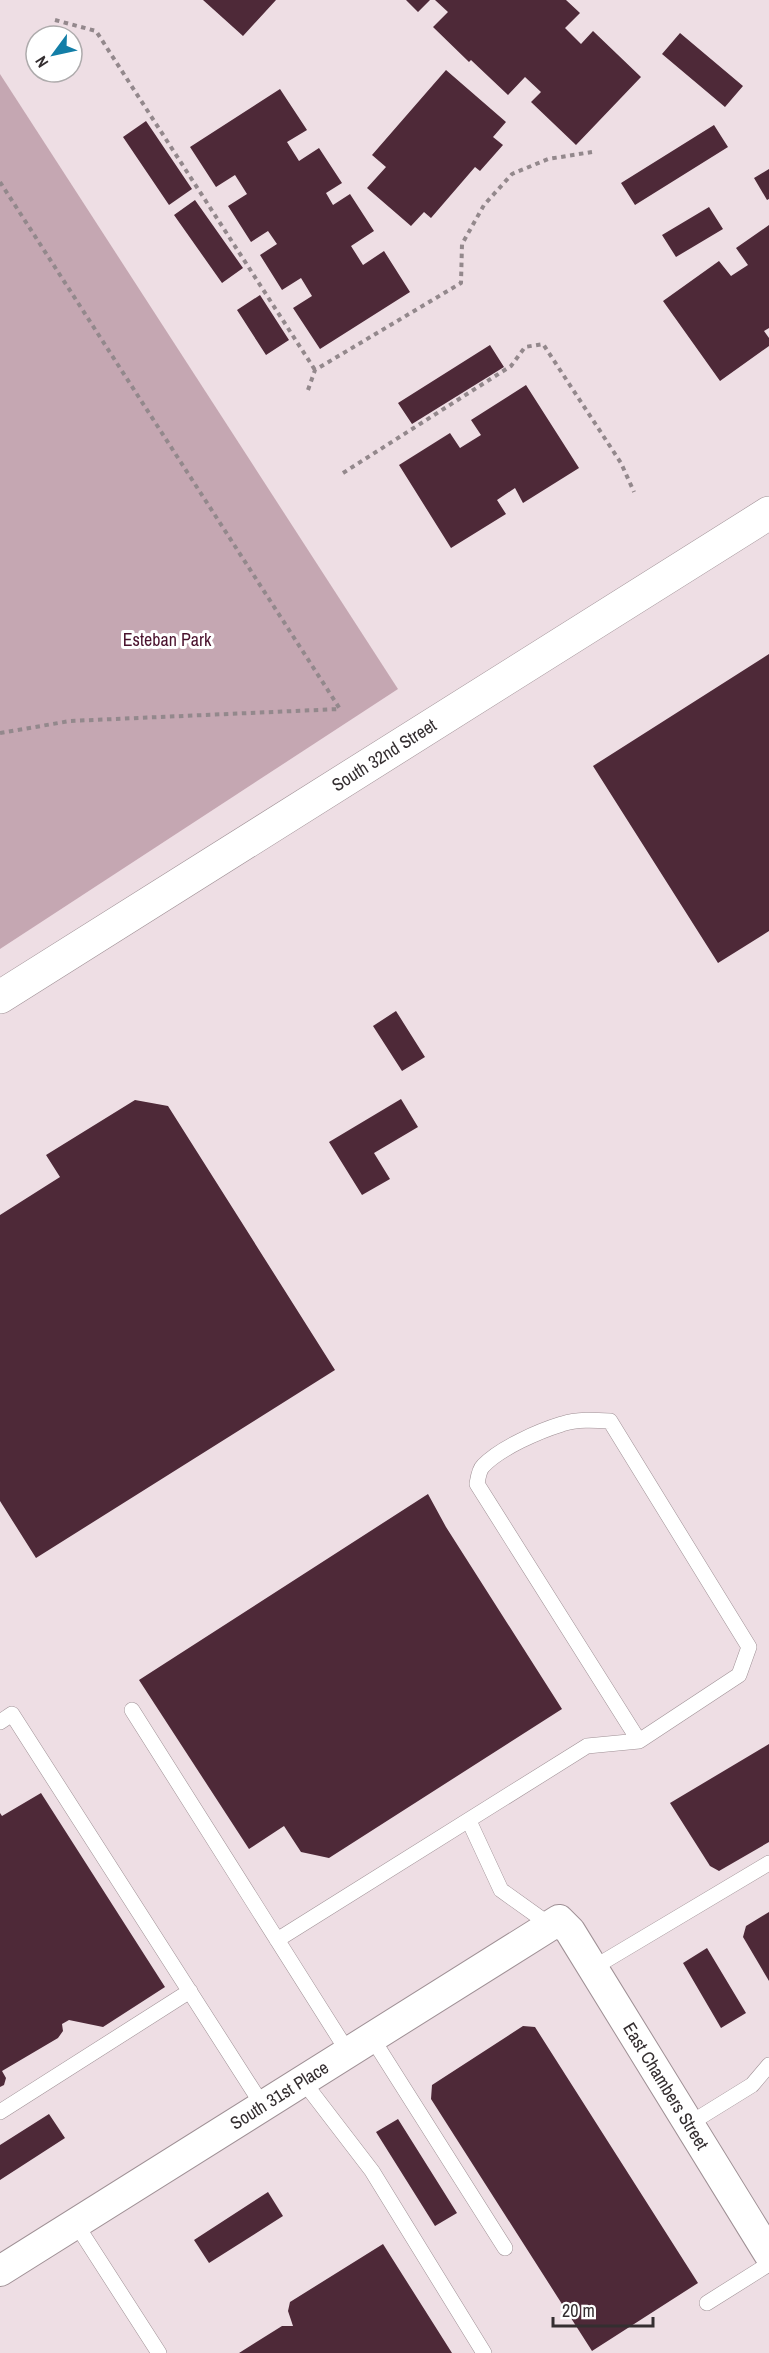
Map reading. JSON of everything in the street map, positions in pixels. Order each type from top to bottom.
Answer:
[{"type":"main road","name":"South 32nd Street","points":[[0,997],[769,513]]},
{"type":"street","name":"East Chambers Street","points":[[554,1922],[570,1931],[769,2254]]},
{"type":"street","name":"South 31st Place","points":[[0,2271],[554,1922]]},
{"type":"lane","points":[[277,1940],[587,1746],[639,1741],[739,1675],[749,1647],[610,1422],[590,1420],[564,1423],[504,1451],[482,1467],[477,1484],[639,1741]]},
{"type":"lane","points":[[132,1710],[277,1940],[360,2045],[505,2248]]},
{"type":"lane","points":[[0,1722],[12,1714],[263,2106]]},
{"type":"lane","points":[[469,1821],[501,1890],[554,1922]]},
{"type":"lane","points":[[593,1968],[769,1863]]},
{"type":"lane","points":[[0,2112],[190,1991]]},
{"type":"lane","points":[[689,2124],[752,2085],[768,2068]]},
{"type":"lane","points":[[303,2081],[372,2170],[484,2353]]},
{"type":"lane","points":[[76,2224],[159,2353]]},
{"type":"lane","points":[[706,2303],[769,2264]]},
{"type":"path","points":[[55,20],[96,31],[315,369]]},
{"type":"path","points":[[308,390],[315,369],[460,283],[462,244],[484,205],[512,174],[548,159],[592,152]]},
{"type":"path","points":[[0,182],[340,709],[70,721],[0,734]]},
{"type":"path","points":[[343,473],[512,366],[525,347],[543,344],[621,463],[634,492]]},
{"type":"green space","name":"Esteban Park","points":[[0,74],[398,689],[0,949]]},
{"type":"building","points":[[203,0],[276,0],[243,36]]},
{"type":"building","points":[[406,0],[430,0],[418,12]]},
{"type":"building","points":[[435,0],[566,0],[580,13],[565,28],[581,44],[593,31],[641,77],[576,145],[531,102],[541,92],[525,77],[508,95],[433,27],[448,12]]},
{"type":"building","points":[[680,33],[743,86],[725,107],[662,54]]},
{"type":"building","points":[[446,70],[506,122],[493,137],[503,145],[480,171],[475,167],[431,218],[424,212],[411,226],[367,188],[386,167],[372,155]]},
{"type":"building","points":[[280,89],[307,130],[287,142],[299,161],[319,148],[342,183],[326,193],[333,205],[350,194],[374,231],[351,246],[363,265],[384,251],[410,292],[320,349],[293,308],[312,296],[301,278],[282,290],[260,255],[277,244],[268,231],[251,242],[228,206],[247,194],[235,175],[216,187],[190,147]]},
{"type":"building","points":[[146,121],[192,189],[169,205],[123,137]]},
{"type":"building","points":[[714,125],[728,147],[635,205],[621,183]]},
{"type":"building","points":[[769,169],[769,199],[767,200],[754,178]]},
{"type":"building","points":[[195,200],[243,268],[222,283],[174,215]]},
{"type":"building","points":[[709,207],[723,229],[676,257],[662,235]]},
{"type":"building","points":[[769,225],[769,328],[764,331],[769,338],[769,346],[720,381],[663,301],[719,261],[731,276],[748,265],[736,248]]},
{"type":"building","points":[[260,295],[289,340],[266,355],[237,310]]},
{"type":"building","points":[[490,345],[504,367],[412,424],[398,403]]},
{"type":"building","points":[[526,385],[579,468],[523,503],[515,488],[497,500],[506,514],[451,548],[399,465],[450,433],[460,448],[481,435],[471,420]]},
{"type":"building","points":[[769,654],[769,931],[718,963],[593,766]]},
{"type":"building","points":[[396,1011],[425,1057],[402,1071],[373,1026]]},
{"type":"building","points":[[401,1099],[418,1127],[374,1153],[390,1179],[362,1195],[329,1142]]},
{"type":"building","points":[[135,1100],[168,1106],[335,1370],[36,1558],[0,1501],[0,1215],[60,1177],[46,1155]]},
{"type":"building","points":[[428,1494],[446,1527],[562,1709],[329,1858],[301,1852],[284,1826],[249,1849],[139,1680]]},
{"type":"building","points":[[769,1744],[769,1842],[719,1871],[710,1866],[670,1803]]},
{"type":"building","points":[[41,1793],[165,1987],[103,2027],[69,2020],[62,2024],[63,2031],[58,2038],[2,2071],[6,2078],[4,2085],[0,2087],[0,1813],[2,1816]]},
{"type":"building","points":[[769,1912],[769,1981],[743,1937],[746,1926]]},
{"type":"building","points":[[707,1948],[746,2013],[721,2028],[683,1963]]},
{"type":"building","points":[[523,2026],[535,2027],[698,2283],[592,2351],[431,2099],[432,2085]]},
{"type":"building","points":[[49,2114],[65,2138],[0,2180],[0,2145]]},
{"type":"building","points":[[398,2119],[457,2213],[435,2226],[376,2132]]},
{"type":"building","points":[[268,2192],[283,2216],[209,2263],[194,2240]]},
{"type":"building","points":[[383,2244],[452,2353],[239,2353],[282,2326],[293,2326],[288,2311],[290,2302]]}]
